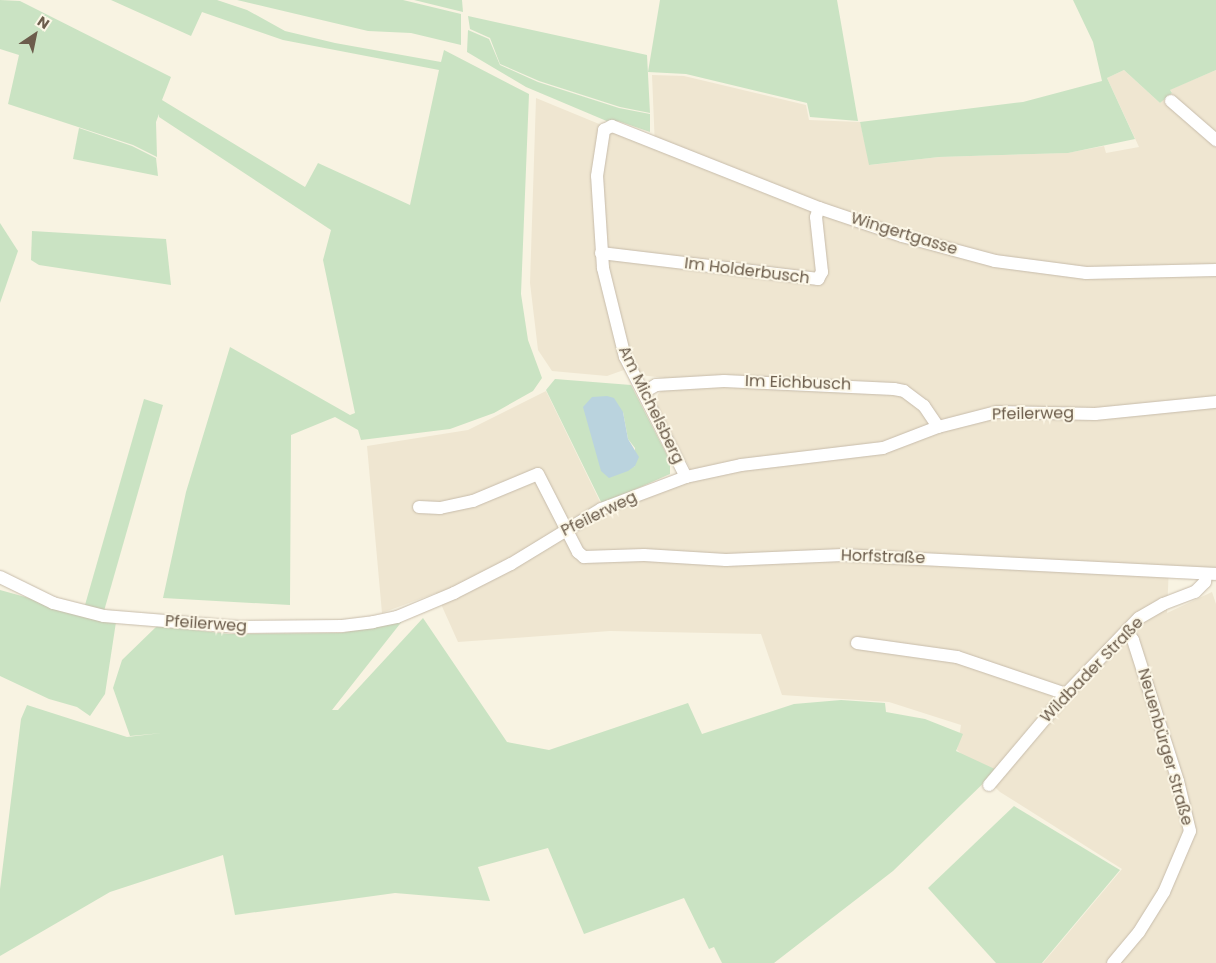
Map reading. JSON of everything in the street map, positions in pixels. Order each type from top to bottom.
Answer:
[{"type":"street","points":[[1171,101],[1216,140]]},
{"type":"street","name":"Wingertgasse","points":[[608,128],[622,128],[819,208],[995,261],[1086,273],[1216,270]]},
{"type":"street","name":"Am Michelsberg","points":[[608,128],[604,130],[597,176],[601,253],[625,357],[686,476]]},
{"type":"street","name":"Im Holderbusch","points":[[601,253],[818,280],[822,272],[816,217],[819,208]]},
{"type":"street","name":"Im Eichbusch","points":[[644,392],[656,385],[724,380],[894,389],[904,391],[924,406],[938,427]]},
{"type":"street","name":"Pfeilerweg","points":[[0,577],[53,603],[104,616],[239,628],[342,626],[397,617],[454,593],[511,564],[565,528],[601,510],[686,476],[741,465],[882,448],[938,427],[996,412],[1095,414],[1216,402]]},
{"type":"street","points":[[419,507],[440,508],[473,501],[538,474],[565,528]]},
{"type":"street","name":"Horfstraße","points":[[565,528],[578,552],[584,557],[644,555],[726,560],[843,555],[1211,574]]},
{"type":"street","name":"Wildbader Straße","points":[[989,785],[1066,694],[1127,631],[1151,610],[1195,592],[1211,574]]},
{"type":"street","name":"Neuenbürger Straße","points":[[1113,963],[1139,932],[1164,892],[1187,845],[1190,831],[1160,725],[1133,640],[1127,631]]},
{"type":"street","points":[[857,643],[957,657],[1066,694]]},
{"type":"shaded area","points":[[1124,70],[1160,103],[1172,92],[1169,90],[1216,70],[1216,568],[1169,566],[1167,613],[1212,592],[1216,604],[1216,963],[1043,963],[1122,869],[1000,792],[957,750],[961,725],[889,702],[782,695],[761,634],[610,631],[458,642],[436,593],[382,613],[367,446],[468,430],[546,391],[605,512],[696,480],[656,403],[658,394],[673,379],[640,375],[635,366],[607,376],[552,371],[538,350],[530,283],[536,98],[655,147],[652,75],[684,76],[806,105],[809,120],[860,122],[870,165],[939,157],[1067,153],[1104,146],[1106,153],[1139,147],[1107,78]]},
{"type":"green space","points":[[0,0],[20,1],[171,77],[162,100],[305,187],[318,163],[410,205],[439,70],[283,40],[202,12],[191,36],[111,0],[217,0],[247,10],[285,31],[335,43],[441,62],[444,50],[529,94],[521,294],[528,340],[542,378],[533,391],[494,413],[450,429],[361,440],[358,430],[335,417],[291,435],[290,605],[163,598],[186,492],[230,347],[350,415],[355,413],[323,260],[331,230],[159,117],[159,114],[156,122],[157,157],[133,145],[8,104],[19,55],[0,49]]},
{"type":"green space","points":[[237,0],[403,0],[461,14],[461,45],[411,33],[368,31]]},
{"type":"green space","points":[[414,0],[462,0],[463,12]]},
{"type":"green space","points":[[660,0],[837,0],[858,121],[810,117],[807,103],[686,74],[648,72]]},
{"type":"green space","points":[[1073,0],[1216,0],[1216,70],[1170,90],[1172,93],[1160,103],[1124,70],[1107,78],[1135,139],[1068,153],[939,157],[869,165],[860,122],[1023,102],[1102,81],[1093,42]]},
{"type":"green space","points":[[468,16],[647,55],[650,113],[620,107],[539,81],[500,64],[490,38],[470,29]]},
{"type":"green space","points":[[468,30],[489,39],[500,65],[538,82],[619,108],[650,114],[650,132],[618,121],[609,122],[526,87],[467,52]]},
{"type":"green space","points":[[79,128],[132,146],[156,158],[158,176],[73,159]]},
{"type":"green space","points":[[0,223],[18,251],[0,303]]},
{"type":"green space","points":[[32,231],[166,239],[171,285],[39,265],[31,260]]},
{"type":"green space","points":[[555,379],[631,385],[670,461],[670,474],[602,504],[546,390]],"holes":[[[623,412],[628,439],[635,448],[635,466],[609,477]]]},
{"type":"green space","points":[[144,399],[163,405],[104,611],[85,605]]},
{"type":"green space","points":[[0,590],[116,622],[105,694],[90,716],[77,707],[49,699],[0,676]]},
{"type":"green space","points":[[423,618],[507,742],[549,750],[688,703],[702,734],[794,704],[841,700],[885,703],[886,712],[925,719],[963,734],[956,751],[997,770],[893,871],[774,963],[722,963],[714,947],[709,949],[684,898],[584,934],[548,848],[478,867],[490,901],[395,893],[235,915],[223,855],[110,892],[0,956],[0,889],[21,719],[27,705],[127,737],[162,733],[130,736],[113,688],[122,660],[157,626],[229,634],[341,633],[403,620],[332,710],[338,710]]},
{"type":"green space","points":[[1014,806],[1120,870],[1042,963],[996,963],[928,888]]},
{"type":"water","points":[[607,396],[614,398],[623,412],[628,439],[639,457],[635,466],[628,471],[609,478],[601,471],[583,407],[592,397]]}]
